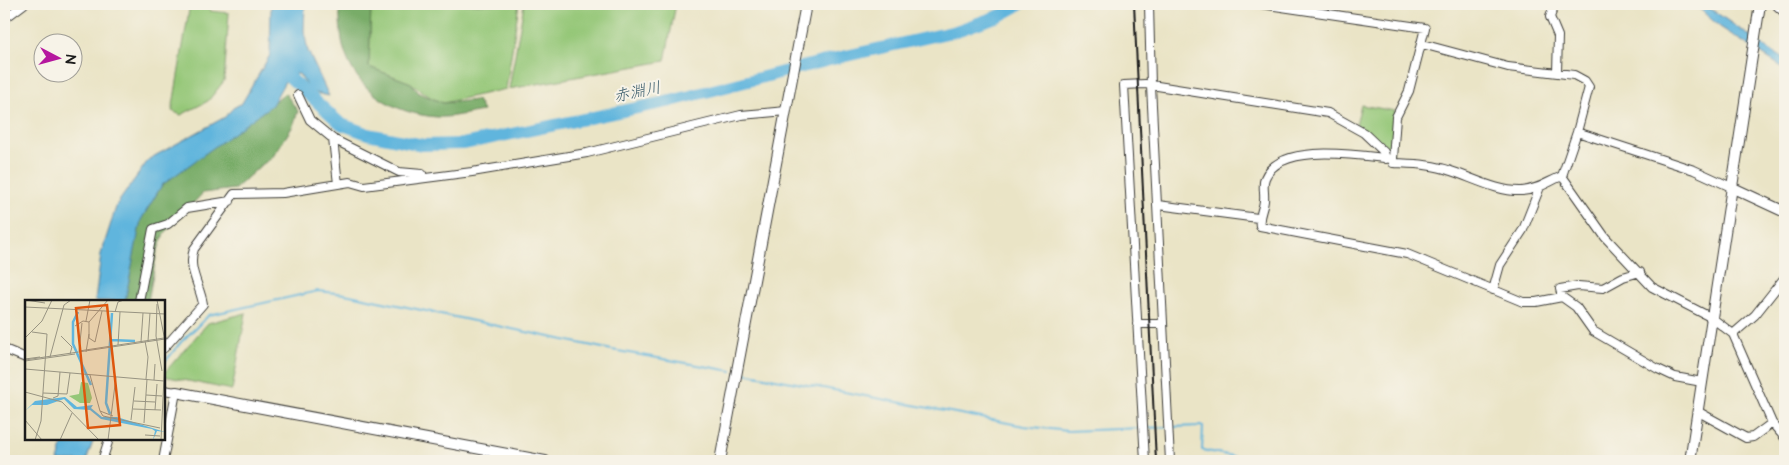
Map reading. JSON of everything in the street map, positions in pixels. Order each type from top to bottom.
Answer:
[{"type":"street","points":[[4,19],[24,4]]},
{"type":"street","points":[[720,461],[806,4]]},
{"type":"street","points":[[1149,4],[1151,86],[1170,461]]},
{"type":"street","points":[[1261,4],[1425,28],[1409,91],[1396,117],[1390,159]]},
{"type":"street","points":[[1555,4],[1550,17],[1558,36],[1557,72]]},
{"type":"street","points":[[1775,4],[1785,13]]},
{"type":"street","points":[[1690,461],[1759,9]]},
{"type":"street","points":[[1145,461],[1124,85],[1145,84],[1328,113],[1364,133],[1393,163],[1423,164],[1450,170],[1477,182],[1504,188],[1521,191],[1540,187],[1562,176],[1577,132],[1589,87],[1585,81],[1574,75],[1508,67],[1422,44]]},
{"type":"street","points":[[298,95],[310,120],[333,139],[399,172],[442,176]]},
{"type":"street","points":[[165,347],[203,304],[190,265],[191,258],[194,249],[234,194],[284,193],[350,182],[364,186],[394,180],[442,176],[587,152],[741,115],[786,108]]},
{"type":"street","points":[[1577,132],[1694,170],[1785,212]]},
{"type":"street","points":[[333,139],[338,184]]},
{"type":"street","points":[[1390,159],[1319,152],[1276,163],[1265,177],[1264,200],[1258,218],[1260,226],[1407,254],[1523,302],[1536,302],[1562,297]]},
{"type":"street","points":[[1562,176],[1605,237],[1640,272],[1652,287],[1712,318],[1732,334],[1772,423],[1785,438]]},
{"type":"street","points":[[1494,290],[1500,265],[1524,230],[1540,187]]},
{"type":"street","points":[[139,300],[152,229],[168,224],[187,208],[230,201]]},
{"type":"street","points":[[1158,205],[1258,218]]},
{"type":"street","points":[[1640,272],[1623,277],[1603,288],[1578,286],[1560,289],[1562,297],[1576,307],[1593,331],[1675,377],[1702,382]]},
{"type":"street","points":[[1732,334],[1756,315],[1785,276]]},
{"type":"street","points":[[1137,324],[1163,324]]},
{"type":"street","points":[[4,349],[25,358]]},
{"type":"street","points":[[165,390],[545,461]]},
{"type":"street","points":[[162,461],[176,392]]},
{"type":"street","points":[[1698,411],[1746,438],[1752,437],[1772,423]]},
{"type":"street","points":[[102,461],[108,441]]},
{"type":"green space","points":[[190,4],[210,4],[210,11],[229,13],[224,81],[208,101],[181,115],[172,111]]},
{"type":"green space","points":[[339,4],[371,4],[369,67],[411,83],[419,93],[443,103],[477,100],[483,111],[448,117],[421,115],[391,105],[378,97],[366,87],[348,62],[342,41]]},
{"type":"green space","points":[[371,4],[519,4],[506,89],[443,103],[430,97],[411,83],[369,67]]},
{"type":"green space","points":[[524,4],[676,4],[665,61],[509,89]]},
{"type":"green space","points":[[285,93],[298,111],[293,126],[272,158],[260,166],[235,189],[203,193],[164,234],[157,252],[148,300],[125,300],[140,221],[162,185]]},
{"type":"green space","points":[[1361,105],[1395,111],[1393,159],[1356,124]]},
{"type":"green space","points":[[246,313],[232,390],[165,376],[165,372],[208,323]]},
{"type":"water","points":[[271,4],[305,4],[304,31],[308,51],[329,96],[311,92],[299,74],[289,74],[272,105],[162,185],[141,220],[125,300],[95,300],[101,254],[117,204],[149,159],[225,117],[233,108],[242,103],[270,55]]},
{"type":"water","points":[[1694,4],[1711,9],[1777,55],[1785,58],[1785,69],[1720,27]]},
{"type":"water","points":[[64,440],[94,440],[86,461],[58,461]]},
{"type":"waterway","name":"赤淵川","points":[[275,64],[341,124],[368,134],[423,145],[463,144],[671,101],[837,58],[956,31],[1001,15],[1021,4]]},
{"type":"waterway","points":[[165,362],[181,342],[209,315],[318,291],[345,294],[612,350],[732,371]]},
{"type":"waterway","points":[[739,372],[1024,426],[1068,431],[1142,428]]},
{"type":"waterway","points":[[1171,427],[1203,426],[1202,450],[1257,461]]},
{"type":"waterway","points":[[1146,428],[1167,427]]},
{"type":"railway","points":[[1134,4],[1156,461]]}]
